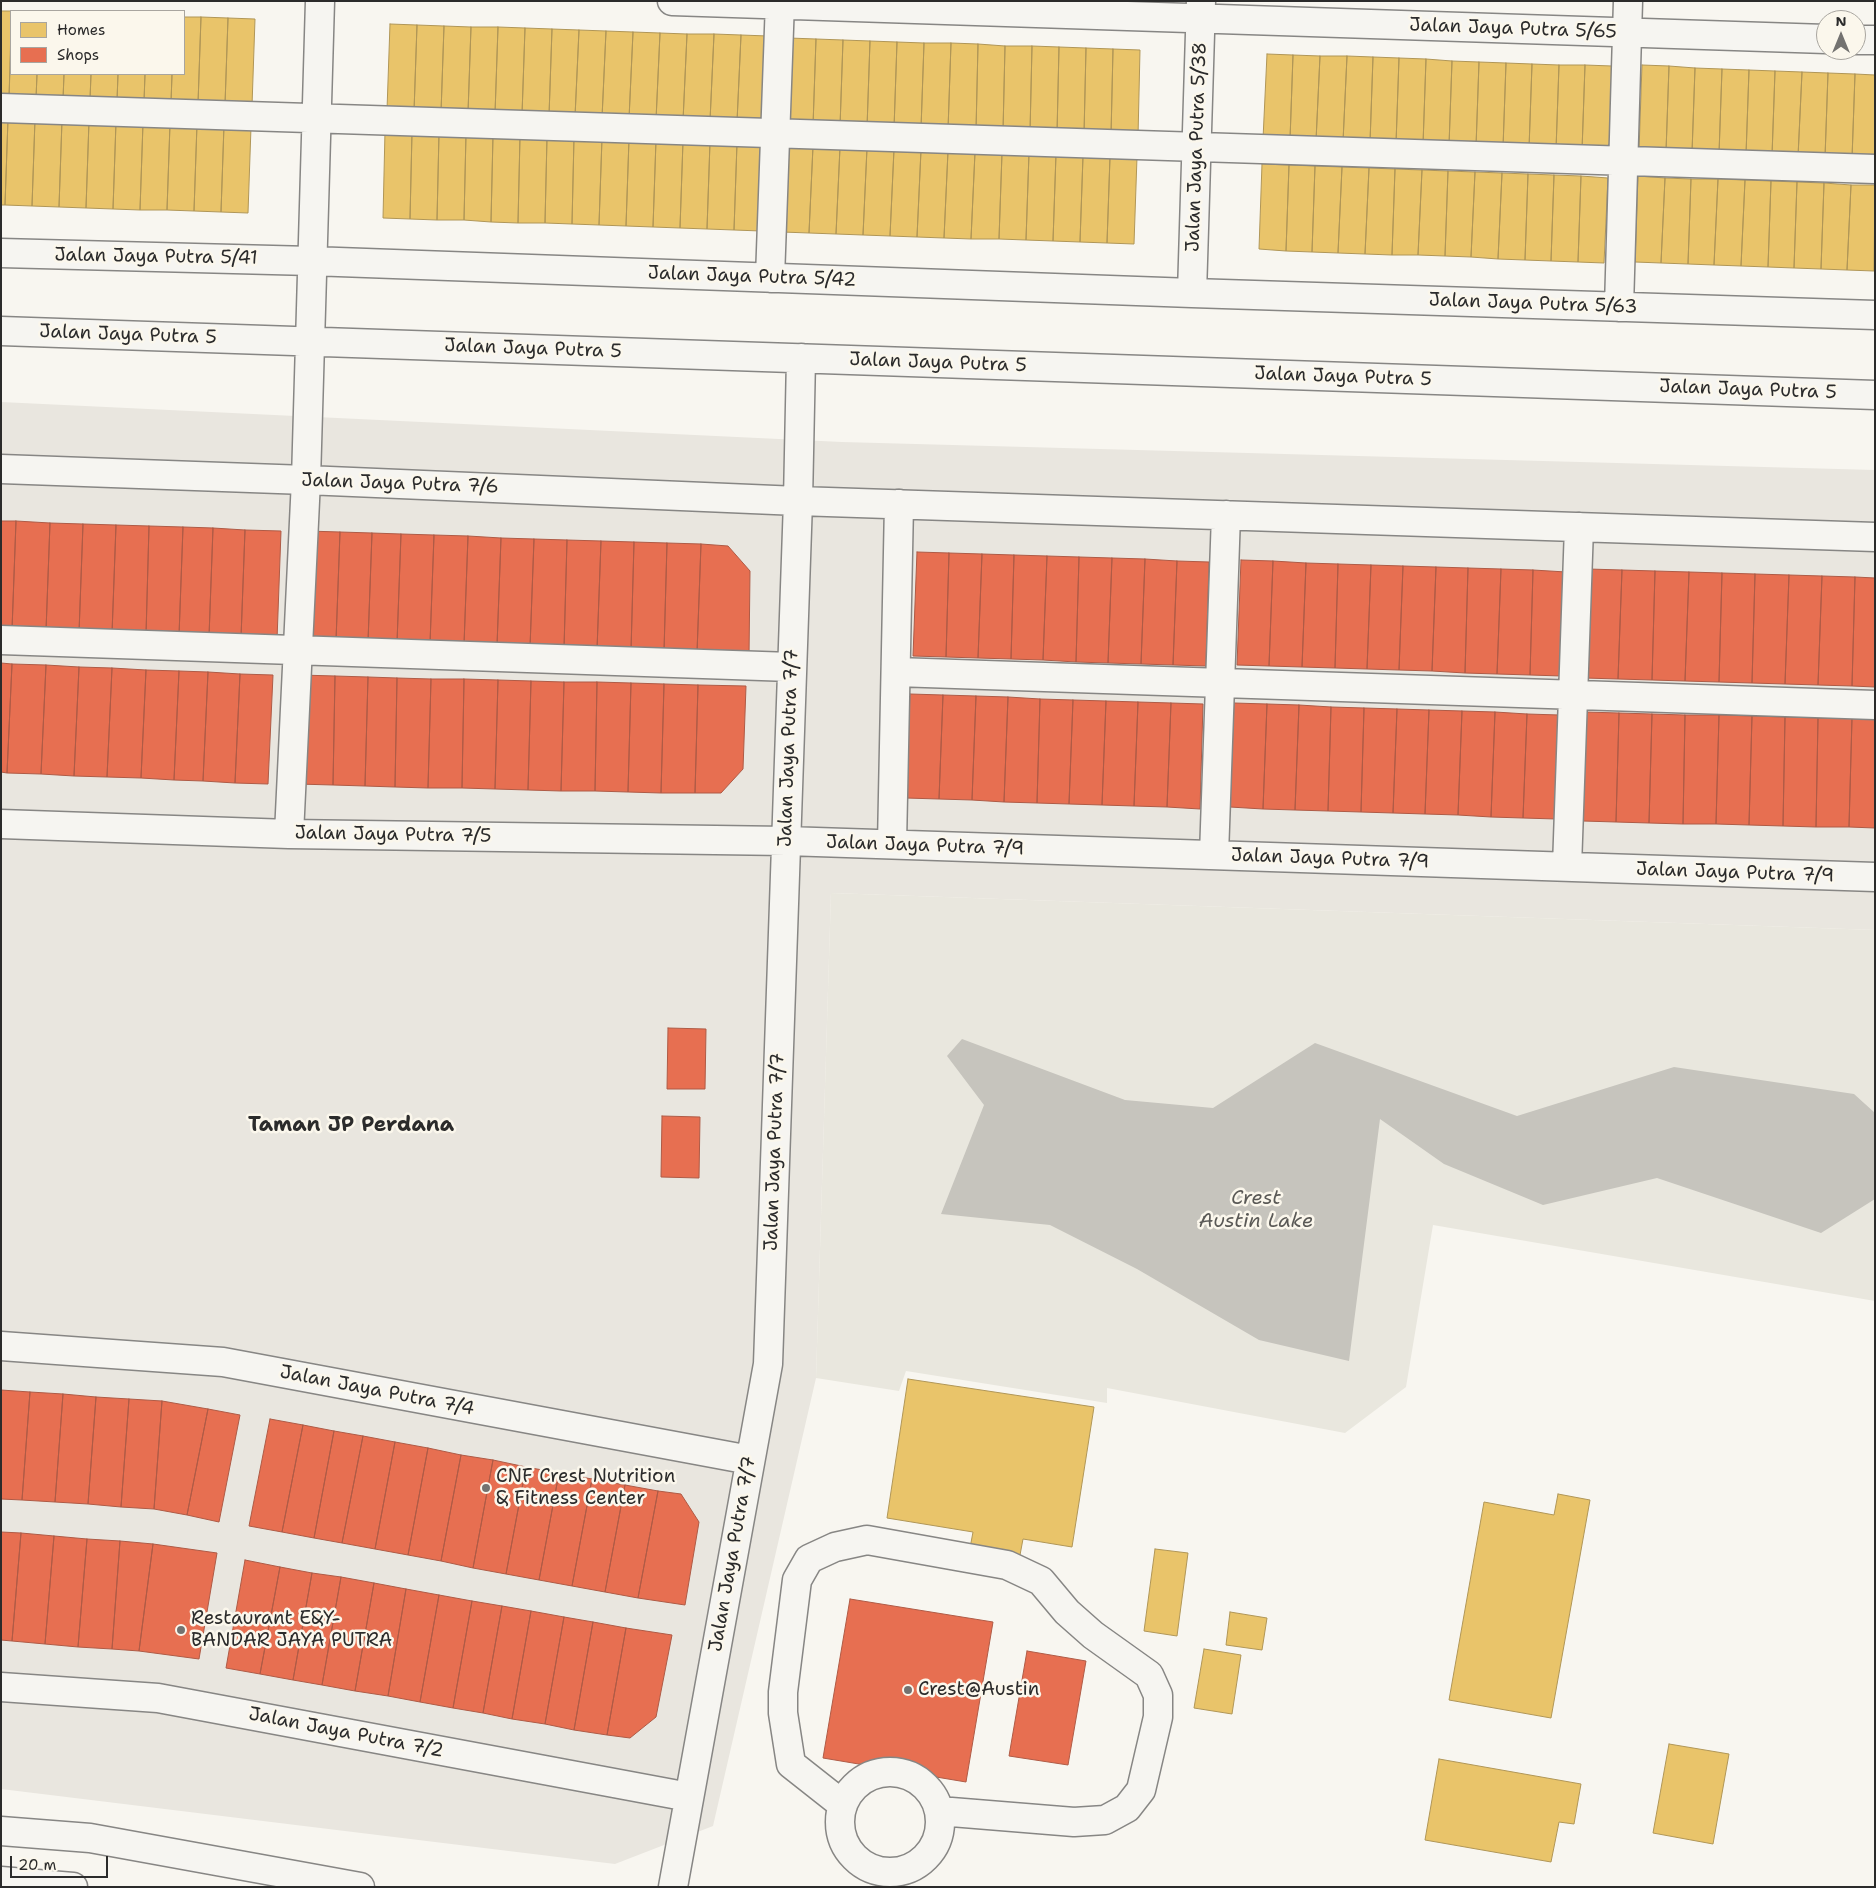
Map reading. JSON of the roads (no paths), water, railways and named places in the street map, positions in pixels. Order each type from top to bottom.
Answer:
[{"type":"street","points":[[289,834],[306,480],[320,1]]},
{"type":"street","name":"Jalan Jaya Putra 5/65","points":[[672,1],[1201,10],[1627,33],[1816,39]]},
{"type":"street","points":[[1619,307],[1628,1]]},
{"type":"street","points":[[770,278],[780,3]]},
{"type":"street","name":"Jalan Jaya Putra 5/38","points":[[1192,293],[1201,10]]},
{"type":"street","points":[[1,108],[1875,169]]},
{"type":"street","name":"Jalan Jaya Putra 5/41","points":[[1,253],[312,261]]},
{"type":"street","name":"Jalan Jaya Putra 5/42","points":[[312,261],[1192,293]]},
{"type":"street","name":"Jalan Jaya Putra 5/63","points":[[1192,293],[1875,315]]},
{"type":"street","name":"Jalan Jaya Putra 5","points":[[1,331],[1875,395]]},
{"type":"street","name":"Jalan Jaya Putra 7/7","points":[[673,1887],[768,1364],[798,501],[801,358]]},
{"type":"street","name":"Jalan Jaya Putra 7/6","points":[[1,469],[798,501],[1875,537]]},
{"type":"street","points":[[892,844],[900,504]]},
{"type":"street","points":[[1214,855],[1226,515]]},
{"type":"street","points":[[1567,867],[1579,527]]},
{"type":"street","points":[[1,640],[792,667]]},
{"type":"street","points":[[896,672],[1875,705]]},
{"type":"street","name":"Jalan Jaya Putra 7/5","points":[[1,824],[289,834],[786,841]]},
{"type":"street","name":"Jalan Jaya Putra 7/9","points":[[786,841],[1875,877]]},
{"type":"street","name":"Jalan Jaya Putra 7/4","points":[[1,1346],[224,1362],[750,1460]]},
{"type":"street","points":[[843,1805],[792,1764],[784,1722],[783,1692],[797,1580],[809,1559],[835,1547],[867,1540],[1008,1564],[1041,1581],[1067,1612],[1093,1635],[1149,1674],[1158,1695],[1158,1717],[1141,1790],[1127,1808],[1105,1820],[1074,1822],[939,1811]]},
{"type":"street","name":"Jalan Jaya Putra 7/2","points":[[1,1687],[158,1698],[689,1797]]},
{"type":"street","points":[[893,1773],[909,1776],[923,1784],[934,1797],[939,1811],[940,1828],[935,1844],[925,1858],[912,1867],[878,1879],[851,1853],[843,1839],[840,1822],[843,1805],[851,1792],[863,1781],[877,1774],[893,1773]]},
{"type":"street","points":[[1,1831],[90,1838],[360,1887]]},
{"type":"street","points":[[1,1881],[73,1887]]},
{"type":"water","name":"Crest Austin Lake","points":[[962,1039],[1125,1100],[1213,1108],[1315,1043],[1517,1116],[1674,1067],[1854,1094],[1875,1113],[1875,1199],[1821,1233],[1657,1178],[1543,1205],[1444,1164],[1380,1119],[1349,1361],[1259,1340],[1137,1269],[1050,1225],[941,1214],[984,1105],[947,1056]]},
{"type":"place","name":"CNF Crest Nutrition & Fitness Center","points":[[486,1488]]},
{"type":"place","name":"Restaurant E&Y- BANDAR JAYA PUTRA","points":[[181,1630]]},
{"type":"place","name":"Crest@Austin","points":[[908,1690]]},
{"type":"district","name":"Taman JP Perdana","points":[[351,1126]]}]
